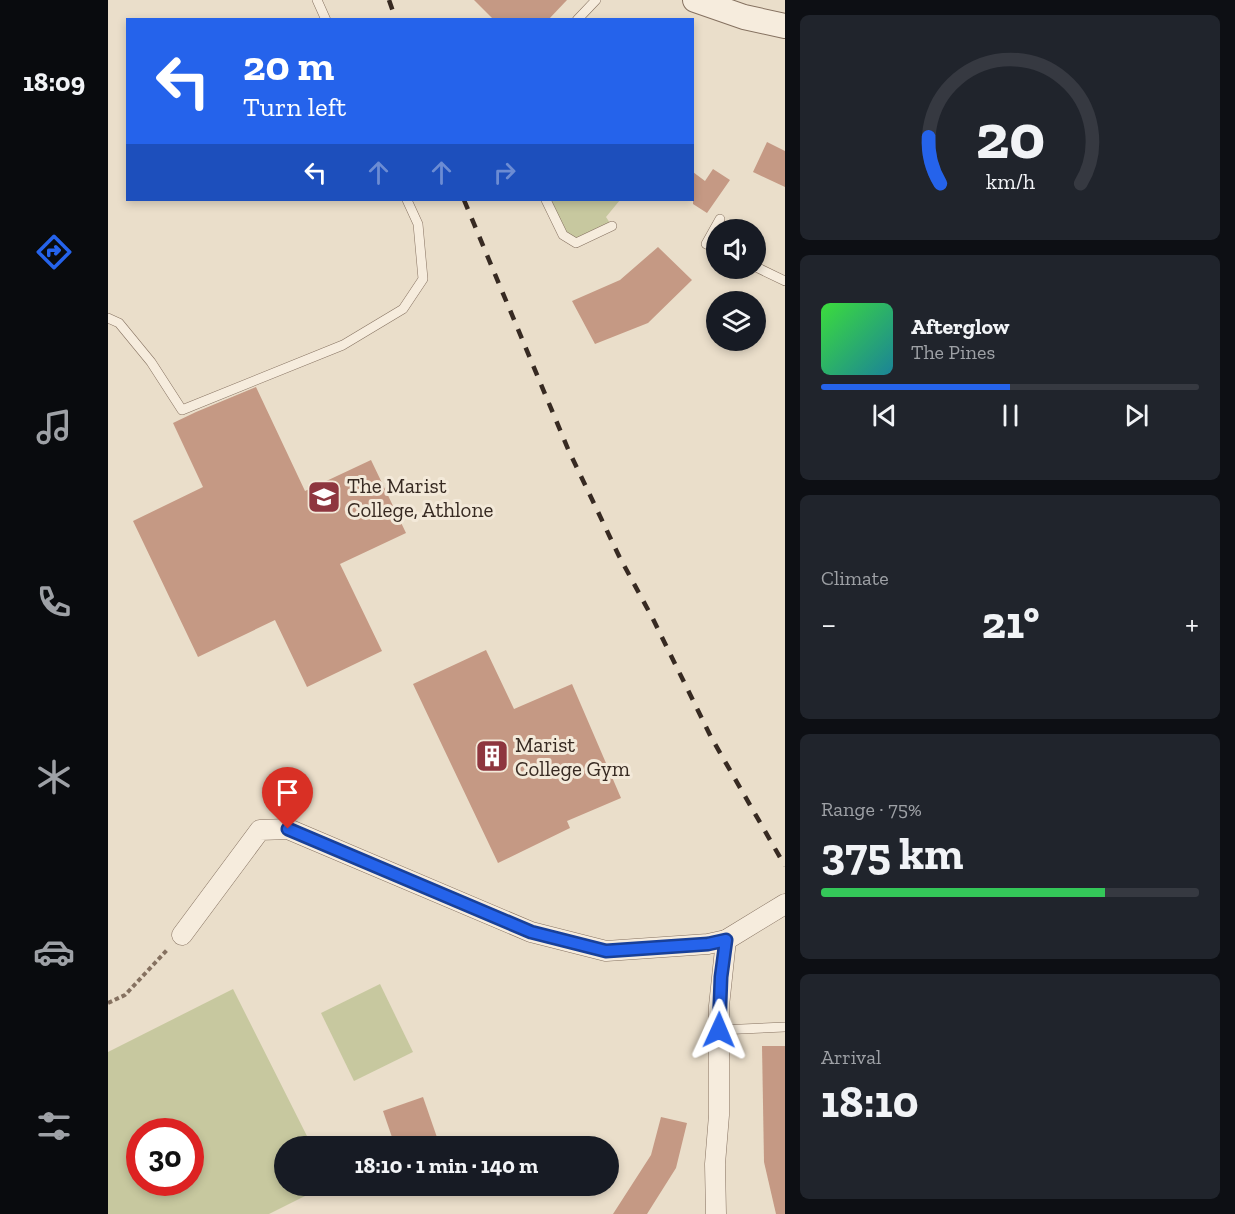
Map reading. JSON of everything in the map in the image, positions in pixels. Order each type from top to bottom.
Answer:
[{"type":"street","points":[[700,1],[744,17],[785,26]]},
{"type":"street","points":[[182,934],[260,830],[288,829],[531,932],[606,951],[708,944],[726,940],[785,904]]},
{"type":"street","points":[[716,1214],[715,1164],[719,1030],[721,977],[726,940]]},
{"type":"lane","points":[[317,0],[325,18]]},
{"type":"lane","points":[[579,18],[596,0]]},
{"type":"lane","points":[[108,318],[119,323],[151,362],[182,410],[343,345],[403,309],[423,279],[418,224],[407,201]]},
{"type":"lane","points":[[546,201],[563,235],[576,243],[612,226]]},
{"type":"lane","points":[[766,272],[785,281]]},
{"type":"lane","points":[[719,1030],[785,1028]]},
{"type":"path","points":[[108,1003],[125,995],[182,934]]},
{"type":"green space","points":[[546,201],[619,201],[606,217],[612,226],[576,243],[563,235]]},
{"type":"green space","points":[[380,984],[413,1052],[354,1081],[321,1013]]},
{"type":"green space","points":[[233,989],[307,1136],[274,1136],[274,1196],[305,1196],[269,1214],[108,1214],[108,1052]]},
{"type":"building","points":[[474,0],[567,0],[550,18],[492,18]]},
{"type":"building","points":[[767,142],[785,151],[785,187],[753,172]]},
{"type":"building","points":[[713,169],[730,180],[707,213],[693,204],[694,173],[705,181]]},
{"type":"building","points":[[658,247],[692,280],[648,323],[595,344],[572,301],[620,280]]},
{"type":"building","points":[[256,387],[305,491],[371,460],[406,533],[340,564],[382,651],[307,687],[275,620],[198,657],[133,521],[203,487],[173,423]]},
{"type":"building","name":"Marist College Gym","points":[[486,650],[514,709],[572,684],[621,798],[567,821],[570,828],[498,863],[413,684]]},
{"type":"building","points":[[762,1046],[785,1046],[785,1214],[776,1214],[764,1162]]},
{"type":"building","points":[[423,1097],[437,1136],[392,1136],[383,1111]]},
{"type":"building","points":[[661,1117],[687,1123],[676,1168],[647,1214],[613,1214],[651,1155]]},
{"type":"railway","points":[[389,0],[395,18]]},
{"type":"railway","points":[[464,201],[568,449],[619,556],[711,737],[785,866]]},
{"type":"place","name":"The Marist College, Athlone","points":[[324,497]]},
{"type":"place","name":"Marist College Gym","points":[[492,756]]},
{"type":"route","points":[[288,829],[531,932],[606,951],[708,944],[726,940],[721,977],[719,1030]]}]
